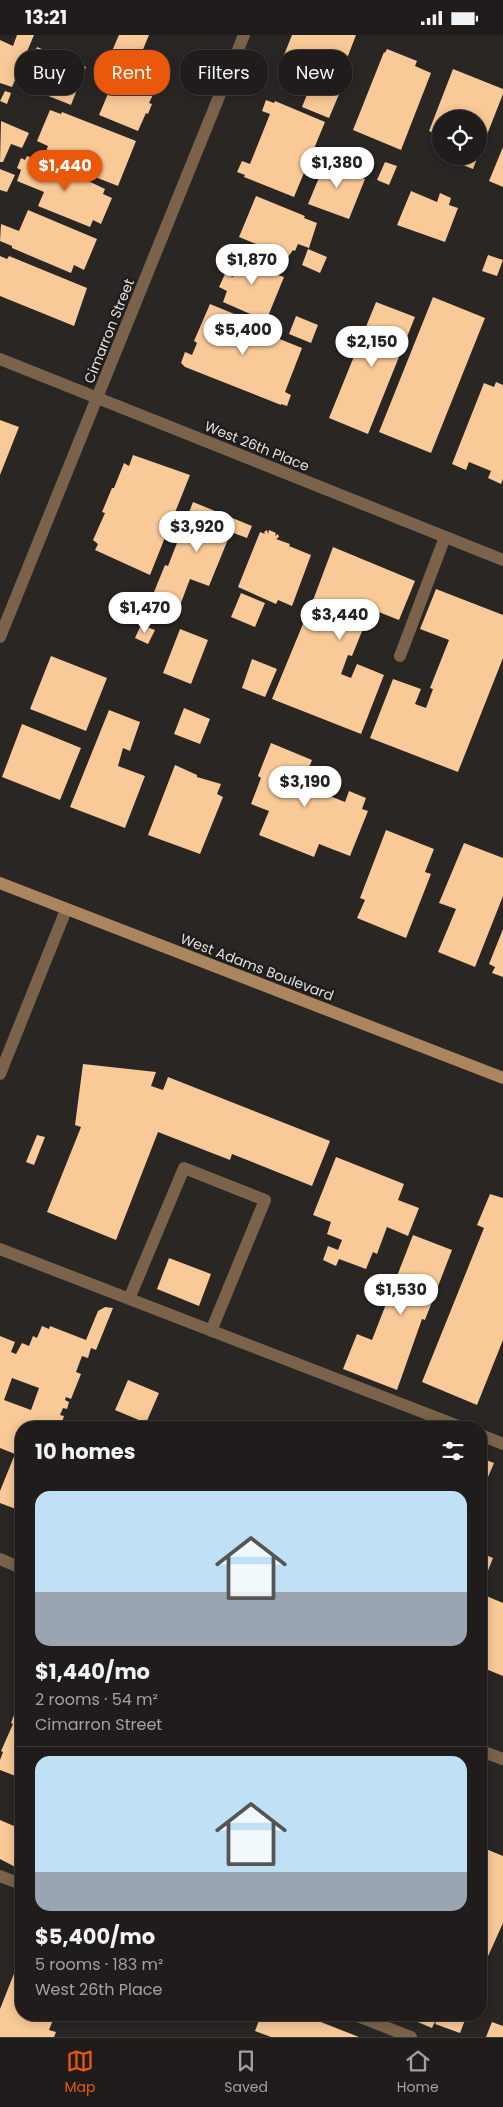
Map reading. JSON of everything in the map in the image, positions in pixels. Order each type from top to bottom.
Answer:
[{"type":"main road","name":"West Adams Boulevard","points":[[0,883],[503,1077]]},
{"type":"street","name":"Cimarron Street","points":[[0,637],[244,35]]},
{"type":"street","name":"West 26th Place","points":[[0,359],[503,560]]},
{"type":"street","points":[[400,656],[445,537]]},
{"type":"street","points":[[0,1074],[66,910]]},
{"type":"street","points":[[130,1299],[184,1168],[265,1199],[211,1331]]},
{"type":"street","points":[[0,1249],[445,1421]]},
{"type":"street","points":[[487,1437],[503,1444]]},
{"type":"street","points":[[0,1559],[15,1565]]},
{"type":"street","points":[[487,1753],[503,1759]]},
{"type":"street","points":[[0,1876],[15,1882]]},
{"type":"street","points":[[370,2021],[411,2037]]},
{"type":"building","points":[[17,35],[34,35],[28,50],[15,50],[15,80],[12,87],[0,83],[0,40],[13,46]]},
{"type":"building","points":[[119,35],[149,35],[143,50],[112,50]]},
{"type":"building","points":[[292,35],[356,35],[350,50],[286,50]]},
{"type":"building","points":[[387,49],[417,61],[415,66],[431,73],[401,150],[353,130],[384,52]]},
{"type":"building","points":[[453,69],[503,89],[503,94],[487,135],[487,110],[437,110]]},
{"type":"building","points":[[5,91],[11,93],[7,104],[0,101]]},
{"type":"building","points":[[46,95],[75,95],[71,105]]},
{"type":"building","points":[[107,95],[153,95],[149,103],[152,104],[148,114],[146,113],[138,131],[99,115]]},
{"type":"building","points":[[307,95],[339,95],[329,118],[302,107]]},
{"type":"building","points":[[266,100],[274,103],[275,101],[325,122],[294,197],[244,177],[245,175],[237,172],[242,161],[250,164],[270,114],[262,111]]},
{"type":"building","points":[[50,110],[61,114],[62,112],[136,141],[118,186],[44,157],[48,146],[37,141]]},
{"type":"building","points":[[1,121],[29,133],[22,148],[11,144],[3,162],[0,162]]},
{"type":"building","points":[[503,147],[503,187],[489,181]]},
{"type":"building","points":[[27,156],[64,172],[65,170],[105,189],[103,194],[112,198],[101,224],[93,220],[90,227],[38,206],[44,192],[17,181],[21,170],[17,168],[21,158],[25,160]]},
{"type":"building","points":[[328,156],[352,166],[350,173],[365,179],[349,219],[308,204]]},
{"type":"building","points":[[385,162],[397,166],[389,185],[377,180]]},
{"type":"building","points":[[463,165],[475,165],[473,169]]},
{"type":"building","points":[[0,169],[15,175],[7,192],[0,190]]},
{"type":"building","points":[[411,191],[437,202],[440,193],[451,198],[449,205],[458,208],[445,242],[397,225]]},
{"type":"building","points":[[256,196],[305,216],[304,218],[317,223],[309,248],[298,244],[295,251],[293,250],[288,257],[239,237]]},
{"type":"building","points":[[28,210],[97,239],[84,270],[74,265],[71,273],[0,241],[1,224],[19,231]]},
{"type":"building","points":[[249,248],[272,258],[266,271],[284,277],[266,321],[223,302],[227,291],[219,287],[225,274],[233,277],[240,260],[243,261]]},
{"type":"building","points":[[308,249],[327,257],[320,273],[302,265]]},
{"type":"building","points":[[488,255],[503,260],[497,276],[482,271]]},
{"type":"building","points":[[0,256],[7,259],[9,256],[87,288],[74,326],[0,296]]},
{"type":"building","points":[[433,297],[485,318],[431,453],[379,432]]},
{"type":"building","points":[[376,302],[415,317],[368,434],[329,418]]},
{"type":"building","points":[[210,304],[244,318],[242,324],[302,348],[285,392],[291,395],[287,406],[185,367],[181,363],[185,352],[192,355],[197,343],[194,341]]},
{"type":"building","points":[[296,316],[318,325],[311,343],[289,334]]},
{"type":"building","points":[[496,382],[503,385],[503,479],[501,484],[488,478],[491,471],[469,462],[466,470],[452,464],[484,383],[494,387]]},
{"type":"building","points":[[0,420],[19,427],[0,475]]},
{"type":"building","points":[[133,455],[190,475],[150,575],[95,550],[98,544],[93,540],[105,513],[102,512],[112,488],[114,488],[124,463],[129,466]]},
{"type":"building","points":[[193,502],[252,526],[247,538],[231,532],[209,586],[190,579],[179,608],[169,604],[167,609],[159,605],[161,600],[152,597],[165,565],[168,566]]},
{"type":"building","points":[[267,530],[268,534],[269,530],[276,533],[275,536],[278,534],[279,537],[276,539],[311,555],[292,606],[278,600],[276,604],[238,587],[260,532],[265,534],[264,532]]},
{"type":"building","points":[[333,547],[415,581],[399,620],[371,609],[352,656],[348,655],[341,674],[351,678],[357,664],[384,675],[361,734],[272,699],[306,619]]},
{"type":"building","points":[[436,589],[503,615],[503,658],[458,772],[370,738],[393,679],[421,689],[415,704],[426,708],[433,689],[430,688],[449,640],[420,629]]},
{"type":"building","points":[[241,593],[265,603],[255,627],[231,617]]},
{"type":"building","points":[[141,625],[155,630],[148,644],[135,638]]},
{"type":"building","points":[[180,629],[208,640],[191,684],[163,673]]},
{"type":"building","points":[[51,656],[107,678],[86,731],[30,709]]},
{"type":"building","points":[[252,659],[277,669],[265,697],[242,688]]},
{"type":"building","points":[[184,708],[210,719],[200,744],[174,734]]},
{"type":"building","points":[[109,710],[140,722],[130,751],[123,748],[118,766],[145,776],[125,828],[70,807]]},
{"type":"building","points":[[22,724],[81,748],[60,800],[2,777]]},
{"type":"building","points":[[271,743],[312,760],[302,785],[345,802],[349,791],[366,798],[362,809],[368,811],[350,856],[319,844],[314,857],[259,835],[269,811],[251,804],[261,778],[258,776]]},
{"type":"building","points":[[175,765],[197,775],[197,777],[221,784],[217,794],[223,797],[200,854],[148,835]]},
{"type":"building","points":[[386,830],[434,849],[425,872],[431,874],[406,938],[357,918],[365,900],[360,898]]},
{"type":"building","points":[[464,843],[503,858],[503,896],[475,967],[438,952],[456,909],[439,903]]},
{"type":"building","points":[[503,929],[503,977],[492,973],[495,967],[489,964]]},
{"type":"building","points":[[83,1064],[156,1072],[151,1086],[163,1090],[168,1077],[330,1141],[312,1186],[232,1154],[230,1160],[158,1132],[116,1240],[47,1212],[81,1127],[75,1125]]},
{"type":"building","points":[[37,1135],[45,1137],[34,1165],[26,1162]]},
{"type":"building","points":[[336,1157],[404,1184],[398,1200],[419,1208],[408,1236],[387,1227],[377,1254],[373,1252],[366,1269],[339,1259],[336,1266],[323,1260],[328,1246],[338,1250],[342,1240],[327,1234],[331,1222],[313,1215]]},
{"type":"building","points":[[490,1194],[503,1198],[503,1340],[477,1405],[422,1382],[484,1228],[477,1225]]},
{"type":"building","points":[[413,1235],[452,1250],[425,1320],[422,1319],[397,1390],[343,1369],[357,1334],[372,1340]]},
{"type":"building","points":[[169,1258],[211,1274],[199,1306],[157,1289]]},
{"type":"building","points":[[105,1307],[113,1308],[96,1350],[91,1348],[88,1358],[82,1356],[76,1372],[81,1374],[71,1399],[66,1397],[65,1400],[69,1402],[67,1409],[63,1408],[60,1415],[64,1416],[62,1421],[15,1421],[15,1454],[0,1448],[0,1336],[15,1342],[11,1352],[16,1354],[22,1343],[29,1346],[33,1336],[37,1338],[42,1326],[49,1329],[50,1326],[86,1340],[98,1311]],"holes":[[[12,1378],[39,1388],[31,1410],[4,1400]]]},
{"type":"building","points":[[128,1380],[159,1393],[147,1421],[141,1421],[115,1410]]},
{"type":"building","points":[[15,1454],[15,1509],[0,1503],[0,1491]]},
{"type":"building","points":[[487,1460],[494,1463],[487,1477]]},
{"type":"building","points":[[487,1556],[493,1558],[487,1573]]},
{"type":"building","points":[[487,1596],[503,1603],[503,1676],[487,1669]]},
{"type":"building","points":[[15,1712],[15,1776],[0,1770],[0,1760],[3,1752],[1,1751],[13,1724],[11,1723]]},
{"type":"building","points":[[0,1820],[15,1826],[15,1867],[0,1859]]},
{"type":"building","points":[[487,1849],[503,1856],[503,1923],[487,1959]]},
{"type":"building","points":[[15,1971],[15,2021],[53,2021],[49,2030],[56,2032],[54,2037],[0,2037],[0,2009]]},
{"type":"building","points":[[259,2021],[318,2021],[359,2037],[271,2037],[255,2031]]},
{"type":"building","points":[[415,2021],[435,2021],[432,2028]]},
{"type":"building","points":[[436,2021],[465,2021],[460,2033],[435,2024]]},
{"type":"building","points":[[492,2022],[503,2026],[503,2037],[486,2037]]}]
